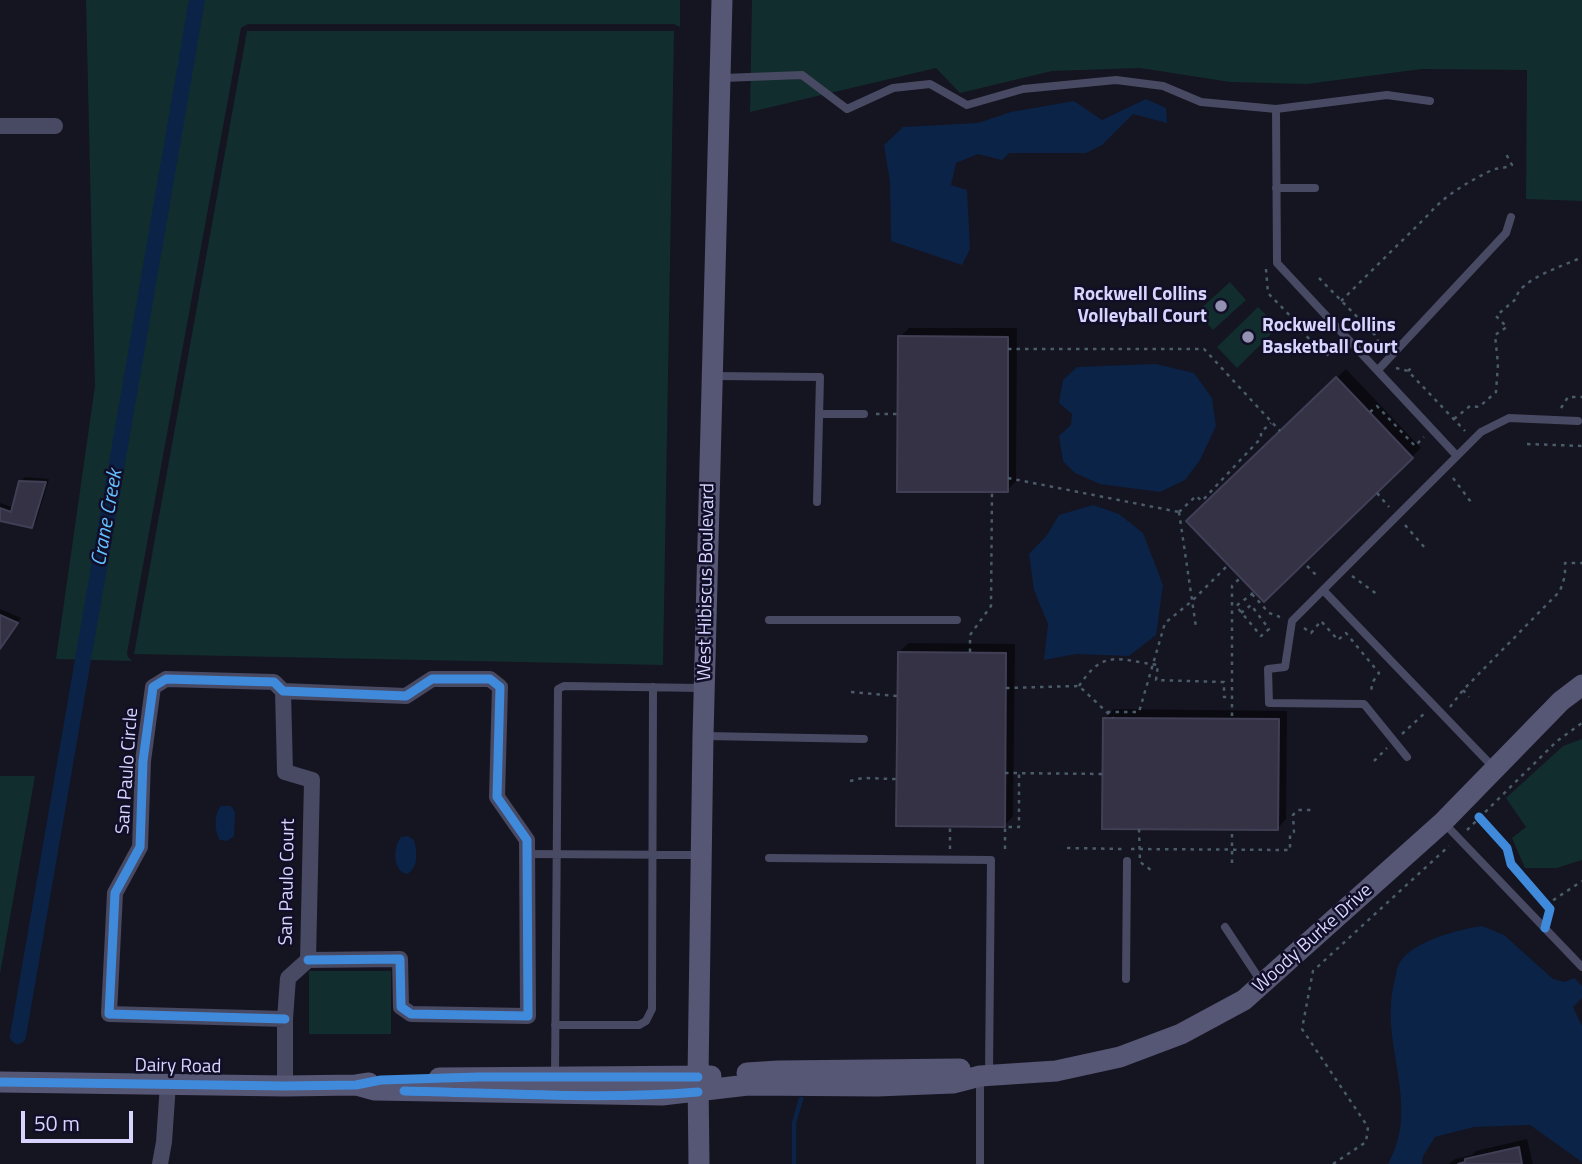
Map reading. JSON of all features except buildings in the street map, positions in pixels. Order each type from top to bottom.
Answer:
[{"type":"street","name":"West Hibiscus Boulevard","points":[[699,1164],[703,736],[722,0]]},
{"type":"street","points":[[0,126],[55,126]]},
{"type":"street","name":"San Paulo Circle","points":[[285,1019],[109,1014],[115,893],[140,847],[143,761],[153,687],[166,679],[274,682],[283,691],[406,696],[432,679],[490,679],[500,687],[497,797],[527,840],[528,1016],[411,1014],[401,1007],[400,959],[307,960]]},
{"type":"street","name":"Woody Burke Drive","points":[[698,1084],[778,1070],[960,1069],[985,1076],[1056,1071],[1120,1058],[1191,1028],[1244,1000],[1263,984],[1443,822],[1561,701],[1582,685]]},
{"type":"street","name":"San Paulo Court","points":[[283,691],[285,772],[312,780],[307,960],[288,978],[285,1086]]},
{"type":"street","name":"Dairy Road","points":[[0,1082],[285,1086],[356,1085],[381,1080],[554,1085],[698,1084]]},
{"type":"street","points":[[160,1164],[168,1084]]},
{"type":"lane","points":[[720,78],[802,75],[846,108],[893,88],[930,84],[967,105],[1023,89],[1116,80],[1163,86],[1201,102],[1276,109],[1387,95],[1430,101]]},
{"type":"lane","points":[[1276,109],[1277,262],[1457,456]]},
{"type":"lane","points":[[1276,188],[1315,188]]},
{"type":"lane","points":[[1378,370],[1506,233],[1511,218]]},
{"type":"lane","points":[[712,376],[820,377],[817,502]]},
{"type":"lane","points":[[820,414],[864,414]]},
{"type":"lane","points":[[1407,757],[1364,704],[1269,703],[1268,669],[1284,667],[1292,621],[1481,432],[1509,418],[1578,421]]},
{"type":"lane","points":[[1323,590],[1495,769]]},
{"type":"lane","points":[[769,620],[957,620]]},
{"type":"lane","points":[[554,1085],[558,689],[564,686],[705,688]]},
{"type":"lane","points":[[555,1026],[639,1025],[652,1009],[653,687]]},
{"type":"lane","points":[[703,736],[864,739]]},
{"type":"lane","points":[[1443,822],[1582,967]]},
{"type":"lane","points":[[527,854],[702,855]]},
{"type":"lane","points":[[769,858],[991,860],[980,1164]]},
{"type":"lane","points":[[1126,979],[1127,862]]},
{"type":"lane","points":[[1225,927],[1263,984]]},
{"type":"path","points":[[1341,301],[1441,199],[1492,169],[1506,169],[1512,165],[1506,154]]},
{"type":"path","points":[[1454,419],[1470,406],[1479,407],[1496,392],[1498,364],[1495,335],[1507,327],[1496,316],[1516,299],[1517,292],[1525,284],[1580,258]]},
{"type":"path","points":[[1265,259],[1268,293],[1299,325],[1297,328],[1329,356]]},
{"type":"path","points":[[1009,349],[1204,349],[1280,431]]},
{"type":"path","points":[[1408,371],[1414,365]]},
{"type":"path","points":[[864,414],[898,414]]},
{"type":"path","points":[[1179,512],[1196,496],[1202,501],[1261,439],[1261,432],[1272,422]]},
{"type":"path","points":[[1527,444],[1582,446]]},
{"type":"path","points":[[1445,468],[1471,502]]},
{"type":"path","points":[[1008,478],[1179,512]]},
{"type":"path","points":[[970,652],[970,635],[991,606],[992,492]]},
{"type":"path","points":[[1179,512],[1196,627]]},
{"type":"path","points":[[1443,715],[1463,690],[1560,591],[1565,576],[1565,563],[1582,563]]},
{"type":"path","points":[[1107,712],[1139,712],[1165,622],[1192,601],[1228,565]]},
{"type":"path","points":[[1307,566],[1319,578]]},
{"type":"path","points":[[1344,569],[1378,595]]},
{"type":"path","points":[[1232,716],[1232,586],[1239,579]]},
{"type":"path","points":[[1241,613],[1251,605],[1268,631],[1261,636],[1241,613],[1237,606],[1252,592],[1269,613],[1280,617]]},
{"type":"path","points":[[1546,607],[1550,611]]},
{"type":"path","points":[[1079,686],[1088,672],[1100,661],[1126,659],[1158,665],[1156,680],[1224,682],[1224,697],[1232,697]]},
{"type":"path","points":[[1006,688],[1079,686],[1113,718]]},
{"type":"path","points":[[1463,690],[1469,697]]},
{"type":"path","points":[[851,692],[897,696]]},
{"type":"path","points":[[1333,1164],[1366,1142],[1368,1127],[1301,1028],[1313,971],[1459,837],[1557,741],[1582,723]]},
{"type":"path","points":[[1005,773],[1103,774]]},
{"type":"path","points":[[1005,849],[1004,827],[1019,827],[1019,773]]},
{"type":"path","points":[[850,781],[863,778],[896,779]]},
{"type":"path","points":[[1067,848],[1290,850],[1290,834],[1294,832],[1293,815],[1298,810],[1312,810]]},
{"type":"path","points":[[950,827],[950,859]]},
{"type":"path","points":[[1139,829],[1140,862],[1150,870]]},
{"type":"path","points":[[1232,863],[1233,830]]},
{"type":"path","points":[[1546,905],[1582,881]]},
{"type":"green space","points":[[86,0],[680,0],[680,27],[674,24],[248,24],[241,28],[127,653],[132,661],[56,659],[95,386]]},
{"type":"green space","points":[[752,0],[1582,0],[1582,201],[1526,199],[1527,70],[1422,69],[1307,84],[1230,82],[1140,68],[1052,71],[960,93],[936,68],[750,112]]},
{"type":"green space","points":[[247,31],[674,31],[663,665],[134,654]]},
{"type":"green space","name":"Rockwell Collins Volleyball Court","points":[[1230,282],[1246,300],[1213,330],[1197,312]]},
{"type":"green space","name":"Rockwell Collins Basketball Court","points":[[1258,307],[1278,327],[1237,368],[1217,347]]},
{"type":"green space","points":[[1582,739],[1582,860],[1557,868],[1525,868],[1512,838],[1526,827],[1506,798],[1563,746]]},
{"type":"green space","points":[[0,776],[35,776],[0,974]]},
{"type":"green space","points":[[309,971],[391,971],[391,1034],[309,1034]]},
{"type":"water","points":[[1146,99],[1166,108],[1167,123],[1133,114],[1102,145],[1086,153],[1009,153],[1002,160],[978,154],[956,163],[951,185],[967,190],[970,249],[962,265],[891,241],[890,182],[884,145],[903,127],[978,123],[1011,112],[1074,101],[1102,120]]},
{"type":"water","points":[[1156,364],[1194,373],[1212,398],[1216,426],[1200,460],[1185,480],[1160,492],[1100,484],[1075,473],[1063,461],[1059,436],[1071,425],[1072,414],[1059,403],[1063,380],[1077,367]]},
{"type":"water","points":[[1093,505],[1119,514],[1143,533],[1163,585],[1156,635],[1129,656],[1076,654],[1044,660],[1048,624],[1034,590],[1029,554],[1047,535],[1059,515]]},
{"type":"water","points":[[221,806],[231,806],[235,812],[234,836],[227,841],[220,840],[217,832],[216,818]]},
{"type":"water","points":[[408,836],[414,840],[416,854],[414,868],[407,874],[396,864],[395,852],[401,837]]},
{"type":"water","points":[[1482,926],[1504,935],[1553,979],[1565,982],[1574,978],[1582,986],[1582,998],[1573,1007],[1582,1026],[1582,1162],[1530,1125],[1474,1127],[1435,1137],[1423,1156],[1422,1164],[1388,1164],[1397,1142],[1401,1119],[1391,1006],[1399,964],[1406,955],[1426,942]]},
{"type":"waterway","name":"Crane Creek","points":[[18,1036],[197,0]]},
{"type":"waterway","points":[[794,1164],[794,1123],[801,1099]]},
{"type":"cycle path","points":[[285,1019],[109,1014],[115,893],[140,847],[143,761],[153,687],[166,679],[274,682],[283,691],[406,696],[432,679],[490,679],[500,687],[497,797],[527,840],[528,1016],[411,1014],[401,1007],[400,959],[308,960]]},
{"type":"cycle path","points":[[1479,817],[1507,848],[1511,864],[1550,909],[1545,928]]},
{"type":"cycle path","points":[[0,1082],[285,1086],[356,1085],[381,1080],[478,1077],[698,1077]]},
{"type":"cycle path","points":[[404,1091],[588,1096],[698,1092]]},
{"type":"place","name":"Rockwell Collins Volleyball Court","points":[[1221,306]]},
{"type":"place","name":"Rockwell Collins Basketball Court","points":[[1248,337]]}]
